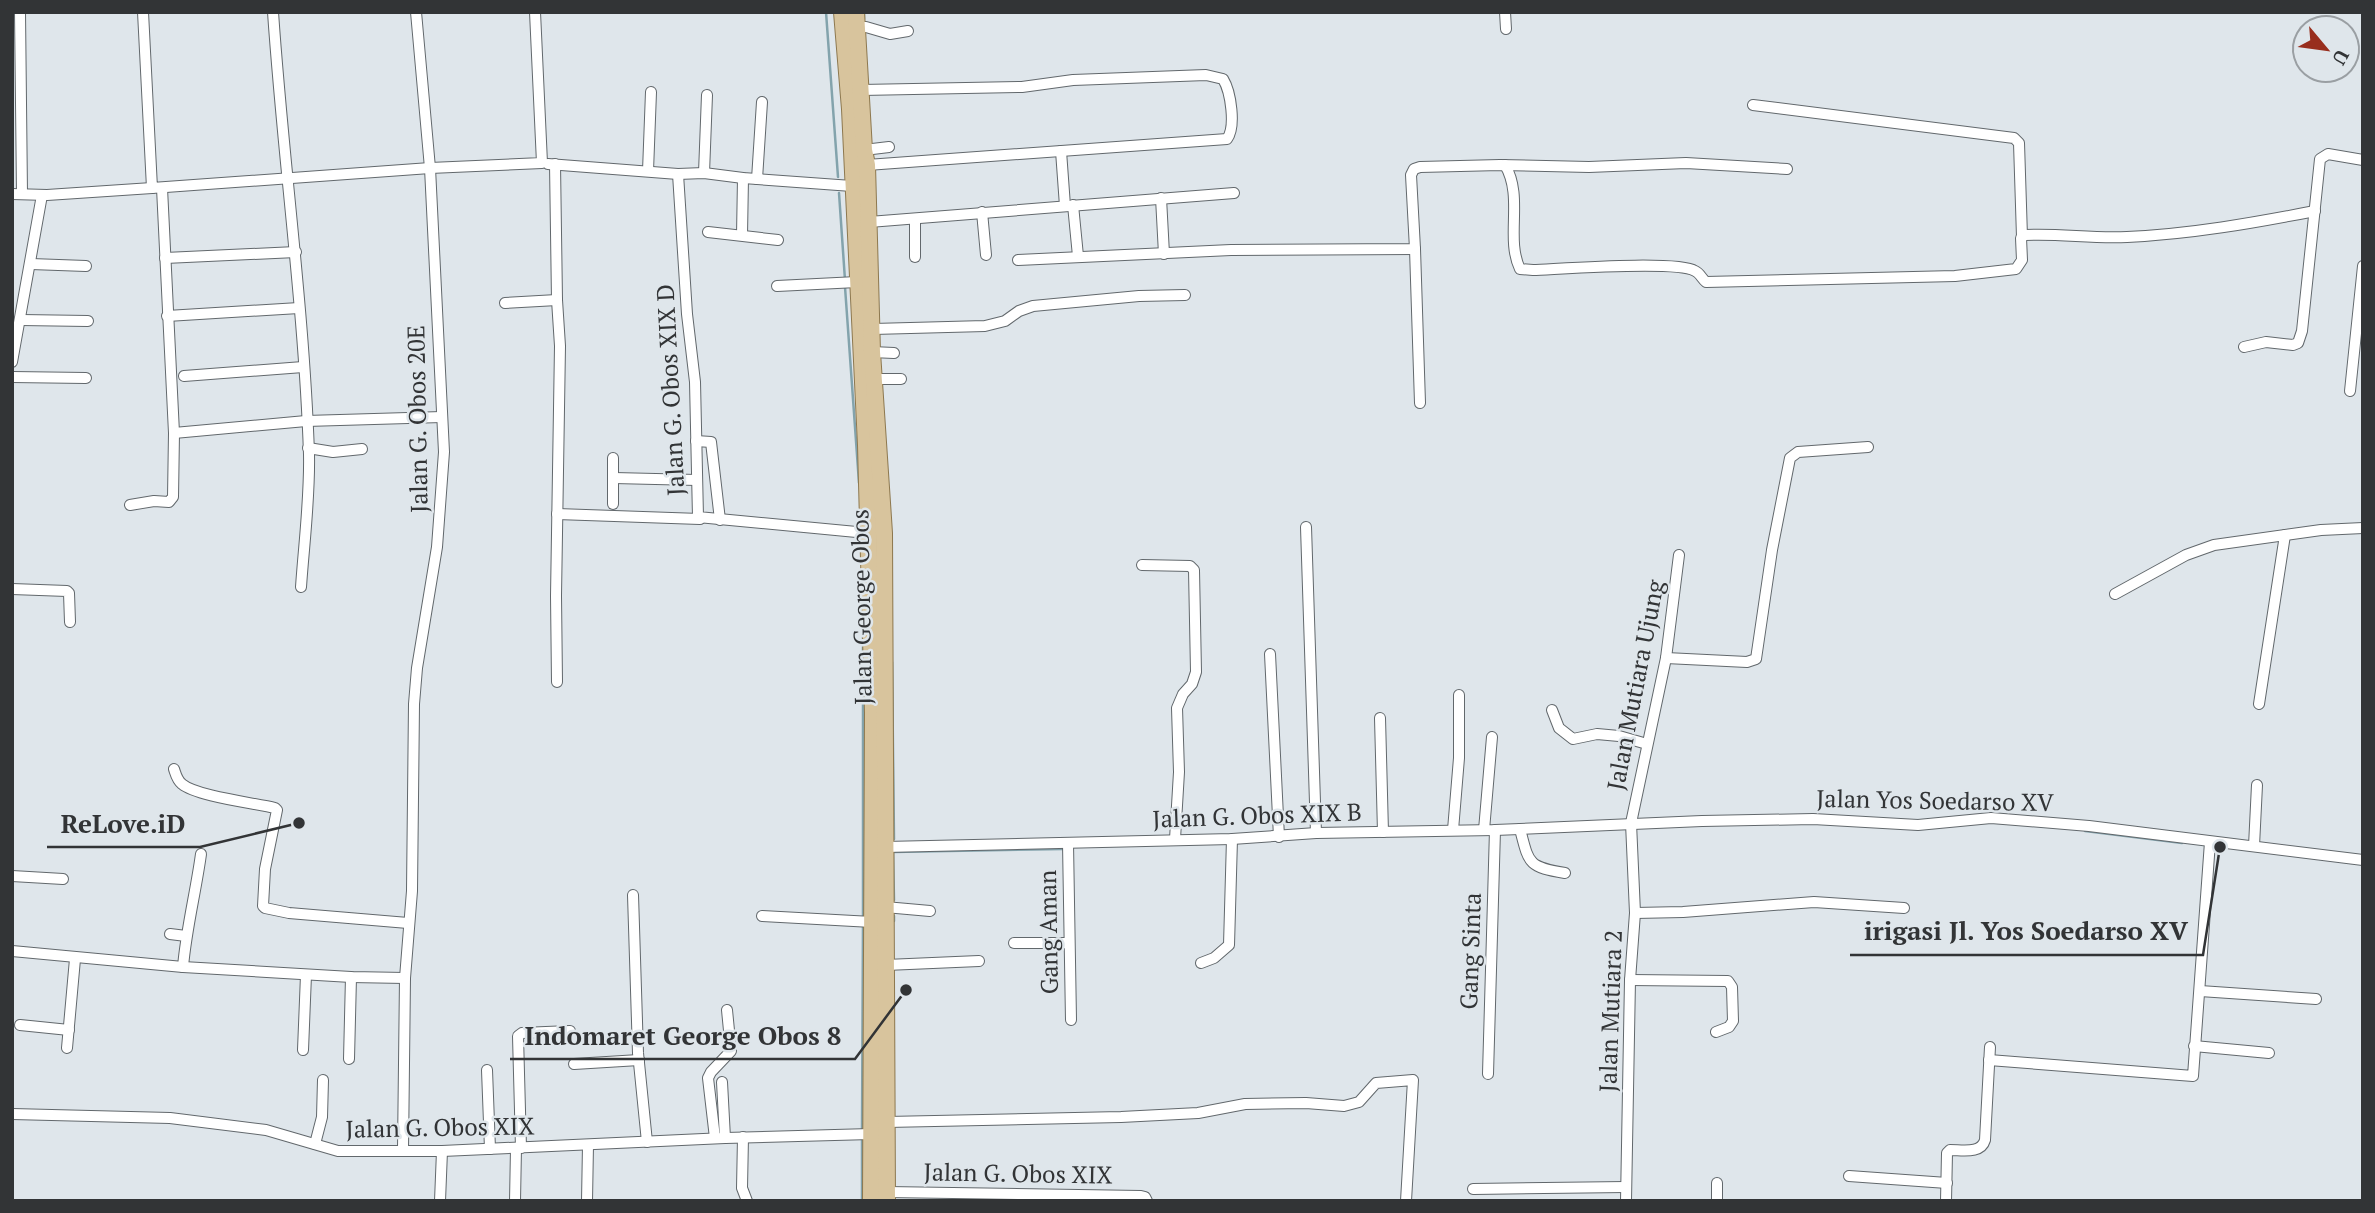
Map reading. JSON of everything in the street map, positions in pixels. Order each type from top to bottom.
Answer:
[{"type":"main road","name":"Jalan George Obos","points":[[842,12],[850,109],[866,445],[873,713],[870,1201]]},
{"type":"main road","name":"Jalan George Obos","points":[[857,20],[869,222],[873,379],[884,533],[885,907],[891,1122],[890,1194]]},
{"type":"street","points":[[20,12],[16,60],[17,194],[42,195],[430,168],[542,163],[678,174],[704,173],[852,187]]},
{"type":"street","points":[[130,505],[154,501],[169,502],[173,499],[174,433],[165,258],[143,12]]},
{"type":"street","points":[[272,12],[279,109],[296,251],[308,448],[301,587]]},
{"type":"street","name":"Jalan G. Obos 20E","points":[[403,1149],[405,978],[412,891],[413,740],[417,668],[441,511],[444,452],[430,168],[416,12]]},
{"type":"street","points":[[535,12],[542,163]]},
{"type":"street","points":[[1505,12],[1506,29]]},
{"type":"street","points":[[857,20],[866,27],[890,34],[908,31]]},
{"type":"street","points":[[861,90],[1022,87],[1073,80],[1206,75],[1223,79],[1227,86],[1231,130],[1227,139],[1060,151],[865,158]]},
{"type":"street","points":[[648,171],[651,92]]},
{"type":"street","points":[[704,173],[707,95]]},
{"type":"street","points":[[757,179],[762,102]]},
{"type":"street","points":[[1506,165],[1514,181],[1517,263],[1519,268],[1524,270],[1649,266],[1686,268],[1698,273],[1706,282],[1955,276],[2016,269],[2022,260],[2019,143],[2014,138],[1753,105]]},
{"type":"street","points":[[865,158],[889,147]]},
{"type":"street","points":[[1060,151],[1078,256]]},
{"type":"street","points":[[2244,346],[2266,342],[2293,345],[2298,343],[2302,331],[2322,156],[2330,154],[2363,160]]},
{"type":"street","points":[[1420,403],[1411,175],[1414,169],[1433,166],[1589,167],[1686,163],[1787,169]]},
{"type":"street","points":[[555,164],[560,346],[557,682]]},
{"type":"street","name":"Jalan G. Obos XIX D","points":[[678,174],[687,314],[695,382],[697,512],[700,519],[798,525],[867,533]]},
{"type":"street","points":[[742,235],[743,178]]},
{"type":"street","points":[[869,222],[1234,193]]},
{"type":"street","points":[[12,362],[42,195]]},
{"type":"street","points":[[1161,198],[1164,254]]},
{"type":"street","points":[[2022,237],[2168,234],[2243,225],[2315,211]]},
{"type":"street","points":[[982,212],[986,256]]},
{"type":"street","points":[[915,219],[915,257]]},
{"type":"street","points":[[708,232],[778,240]]},
{"type":"street","points":[[1018,260],[1231,250],[1415,249]]},
{"type":"street","points":[[165,258],[296,251]]},
{"type":"street","points":[[31,264],[86,266]]},
{"type":"street","points":[[2350,391],[2363,266]]},
{"type":"street","points":[[776,286],[857,282]]},
{"type":"street","points":[[873,329],[985,326],[1005,321],[1019,311],[1033,306],[1116,297],[1185,295]]},
{"type":"street","points":[[505,303],[557,300]]},
{"type":"street","points":[[167,316],[299,308]]},
{"type":"street","points":[[21,320],[88,321]]},
{"type":"street","points":[[872,352],[894,353]]},
{"type":"street","points":[[184,376],[303,367]]},
{"type":"street","points":[[12,377],[86,378]]},
{"type":"street","points":[[873,379],[901,379]]},
{"type":"street","points":[[174,433],[306,421],[442,417]]},
{"type":"street","points":[[696,442],[711,442],[720,520]]},
{"type":"street","points":[[1666,658],[1747,662],[1756,659],[1772,550],[1790,458],[1798,452],[1868,447]]},
{"type":"street","points":[[308,448],[333,452],[362,449]]},
{"type":"street","points":[[613,458],[613,504]]},
{"type":"street","points":[[614,478],[697,480]]},
{"type":"street","points":[[557,514],[700,519]]},
{"type":"street","points":[[1306,527],[1316,833]]},
{"type":"street","points":[[2115,594],[2168,564],[2214,545],[2321,530],[2363,528]]},
{"type":"street","points":[[2259,704],[2285,535]]},
{"type":"street","name":"Jalan Mutiara Ujung","points":[[1631,823],[1666,658],[1679,555]]},
{"type":"street","points":[[1142,565],[1190,566],[1194,570],[1196,672],[1177,708],[1179,772],[1175,839]]},
{"type":"street","points":[[12,589],[67,591],[70,622]]},
{"type":"street","points":[[1270,654],[1279,837]]},
{"type":"street","points":[[1453,831],[1458,781],[1460,695]]},
{"type":"street","points":[[1552,710],[1561,731],[1573,739],[1595,734],[1619,736],[1647,744]]},
{"type":"street","points":[[1380,718],[1383,832]]},
{"type":"street","name":"Gang Sinta","points":[[1488,1074],[1492,737]]},
{"type":"street","points":[[174,769],[183,786],[277,810],[265,869],[265,908],[289,913],[408,923]]},
{"type":"street","points":[[2253,846],[2257,785]]},
{"type":"street","name":"Jalan Yos Soedarso XV","points":[[1631,823],[1813,819],[1918,825],[1991,818],[2089,826],[2363,860]]},
{"type":"street","name":"Jalan G. Obos XIX B","points":[[885,847],[1232,839],[1316,833],[1489,830],[1631,823]]},
{"type":"street","name":"Jalan Mutiara 2","points":[[1626,1201],[1630,979],[1635,912],[1631,823]]},
{"type":"street","points":[[1520,829],[1526,852],[1533,865],[1565,873]]},
{"type":"street","points":[[1201,963],[1214,958],[1229,945],[1232,839]]},
{"type":"street","points":[[1989,1060],[2193,1076],[2210,842]]},
{"type":"street","name":"Gang Aman","points":[[1068,843],[1071,1020]]},
{"type":"street","points":[[183,967],[201,854]]},
{"type":"street","points":[[12,876],[63,879]]},
{"type":"street","points":[[633,895],[639,1060],[646,1142]]},
{"type":"street","points":[[1635,912],[1683,912],[1814,902],[1903,908]]},
{"type":"street","points":[[885,907],[930,911]]},
{"type":"street","points":[[762,916],[872,922]]},
{"type":"street","points":[[170,934],[186,936]]},
{"type":"street","points":[[1014,943],[1069,943]]},
{"type":"street","points":[[12,951],[183,967],[405,978]]},
{"type":"street","points":[[67,1048],[75,959]]},
{"type":"street","points":[[886,965],[979,961]]},
{"type":"street","points":[[303,1050],[306,975]]},
{"type":"street","points":[[349,1059],[351,977]]},
{"type":"street","points":[[1630,979],[1728,981],[1732,987],[1733,1021],[1729,1027],[1716,1032]]},
{"type":"street","points":[[2200,991],[2316,999]]},
{"type":"street","points":[[720,1138],[708,1078],[730,1055],[727,1010]]},
{"type":"street","points":[[20,1025],[69,1030]]},
{"type":"street","points":[[515,1201],[519,1148],[519,1036],[522,1033],[570,1031]]},
{"type":"street","points":[[1946,1201],[1947,1153],[1950,1150],[1979,1149],[1984,1145],[1990,1046]]},
{"type":"street","points":[[2194,1046],[2269,1053]]},
{"type":"street","points":[[573,1063],[639,1060]]},
{"type":"street","points":[[486,1070],[490,1149]]},
{"type":"street","points":[[315,1144],[321,1117],[323,1080]]},
{"type":"street","points":[[891,1122],[1121,1117],[1198,1113],[1245,1104],[1306,1103],[1344,1106],[1359,1102],[1376,1083],[1413,1080],[1406,1201]]},
{"type":"street","points":[[720,1138],[722,1082]]},
{"type":"street","name":"Jalan G. Obos XIX","points":[[12,1114],[170,1118],[265,1130],[338,1151],[442,1151],[871,1134]]},
{"type":"street","points":[[743,1137],[742,1188],[747,1201]]},
{"type":"street","points":[[587,1201],[588,1144]]},
{"type":"street","points":[[440,1201],[442,1151]]},
{"type":"street","points":[[1849,1176],[1947,1183]]},
{"type":"street","points":[[1717,1182],[1717,1201]]},
{"type":"street","points":[[1473,1189],[1626,1186]]},
{"type":"street","name":"Jalan G. Obos XIX","points":[[890,1194],[941,1197],[1141,1196],[1147,1201]]},
{"type":"waterway","points":[[826,12],[838,177]]},
{"type":"waterway","points":[[864,12],[864,19]]},
{"type":"waterway","points":[[839,193],[845,280]]},
{"type":"waterway","points":[[845,287],[859,483]]},
{"type":"waterway","points":[[863,629],[863,917]]},
{"type":"waterway","points":[[892,662],[894,839]]},
{"type":"waterway","points":[[2085,831],[2182,843]]},
{"type":"waterway","points":[[894,900],[893,852],[1063,849]]},
{"type":"waterway","points":[[894,916],[894,921]]},
{"type":"waterway","points":[[862,1130],[863,923]]},
{"type":"waterway","points":[[862,1137],[862,1201]]},
{"type":"place","name":"ReLove.iD","points":[[299,823]]},
{"type":"place","name":"irigasi Jl. Yos Soedarso XV","points":[[2220,847]]},
{"type":"place","name":"Indomaret George Obos 8","points":[[906,990]]}]
